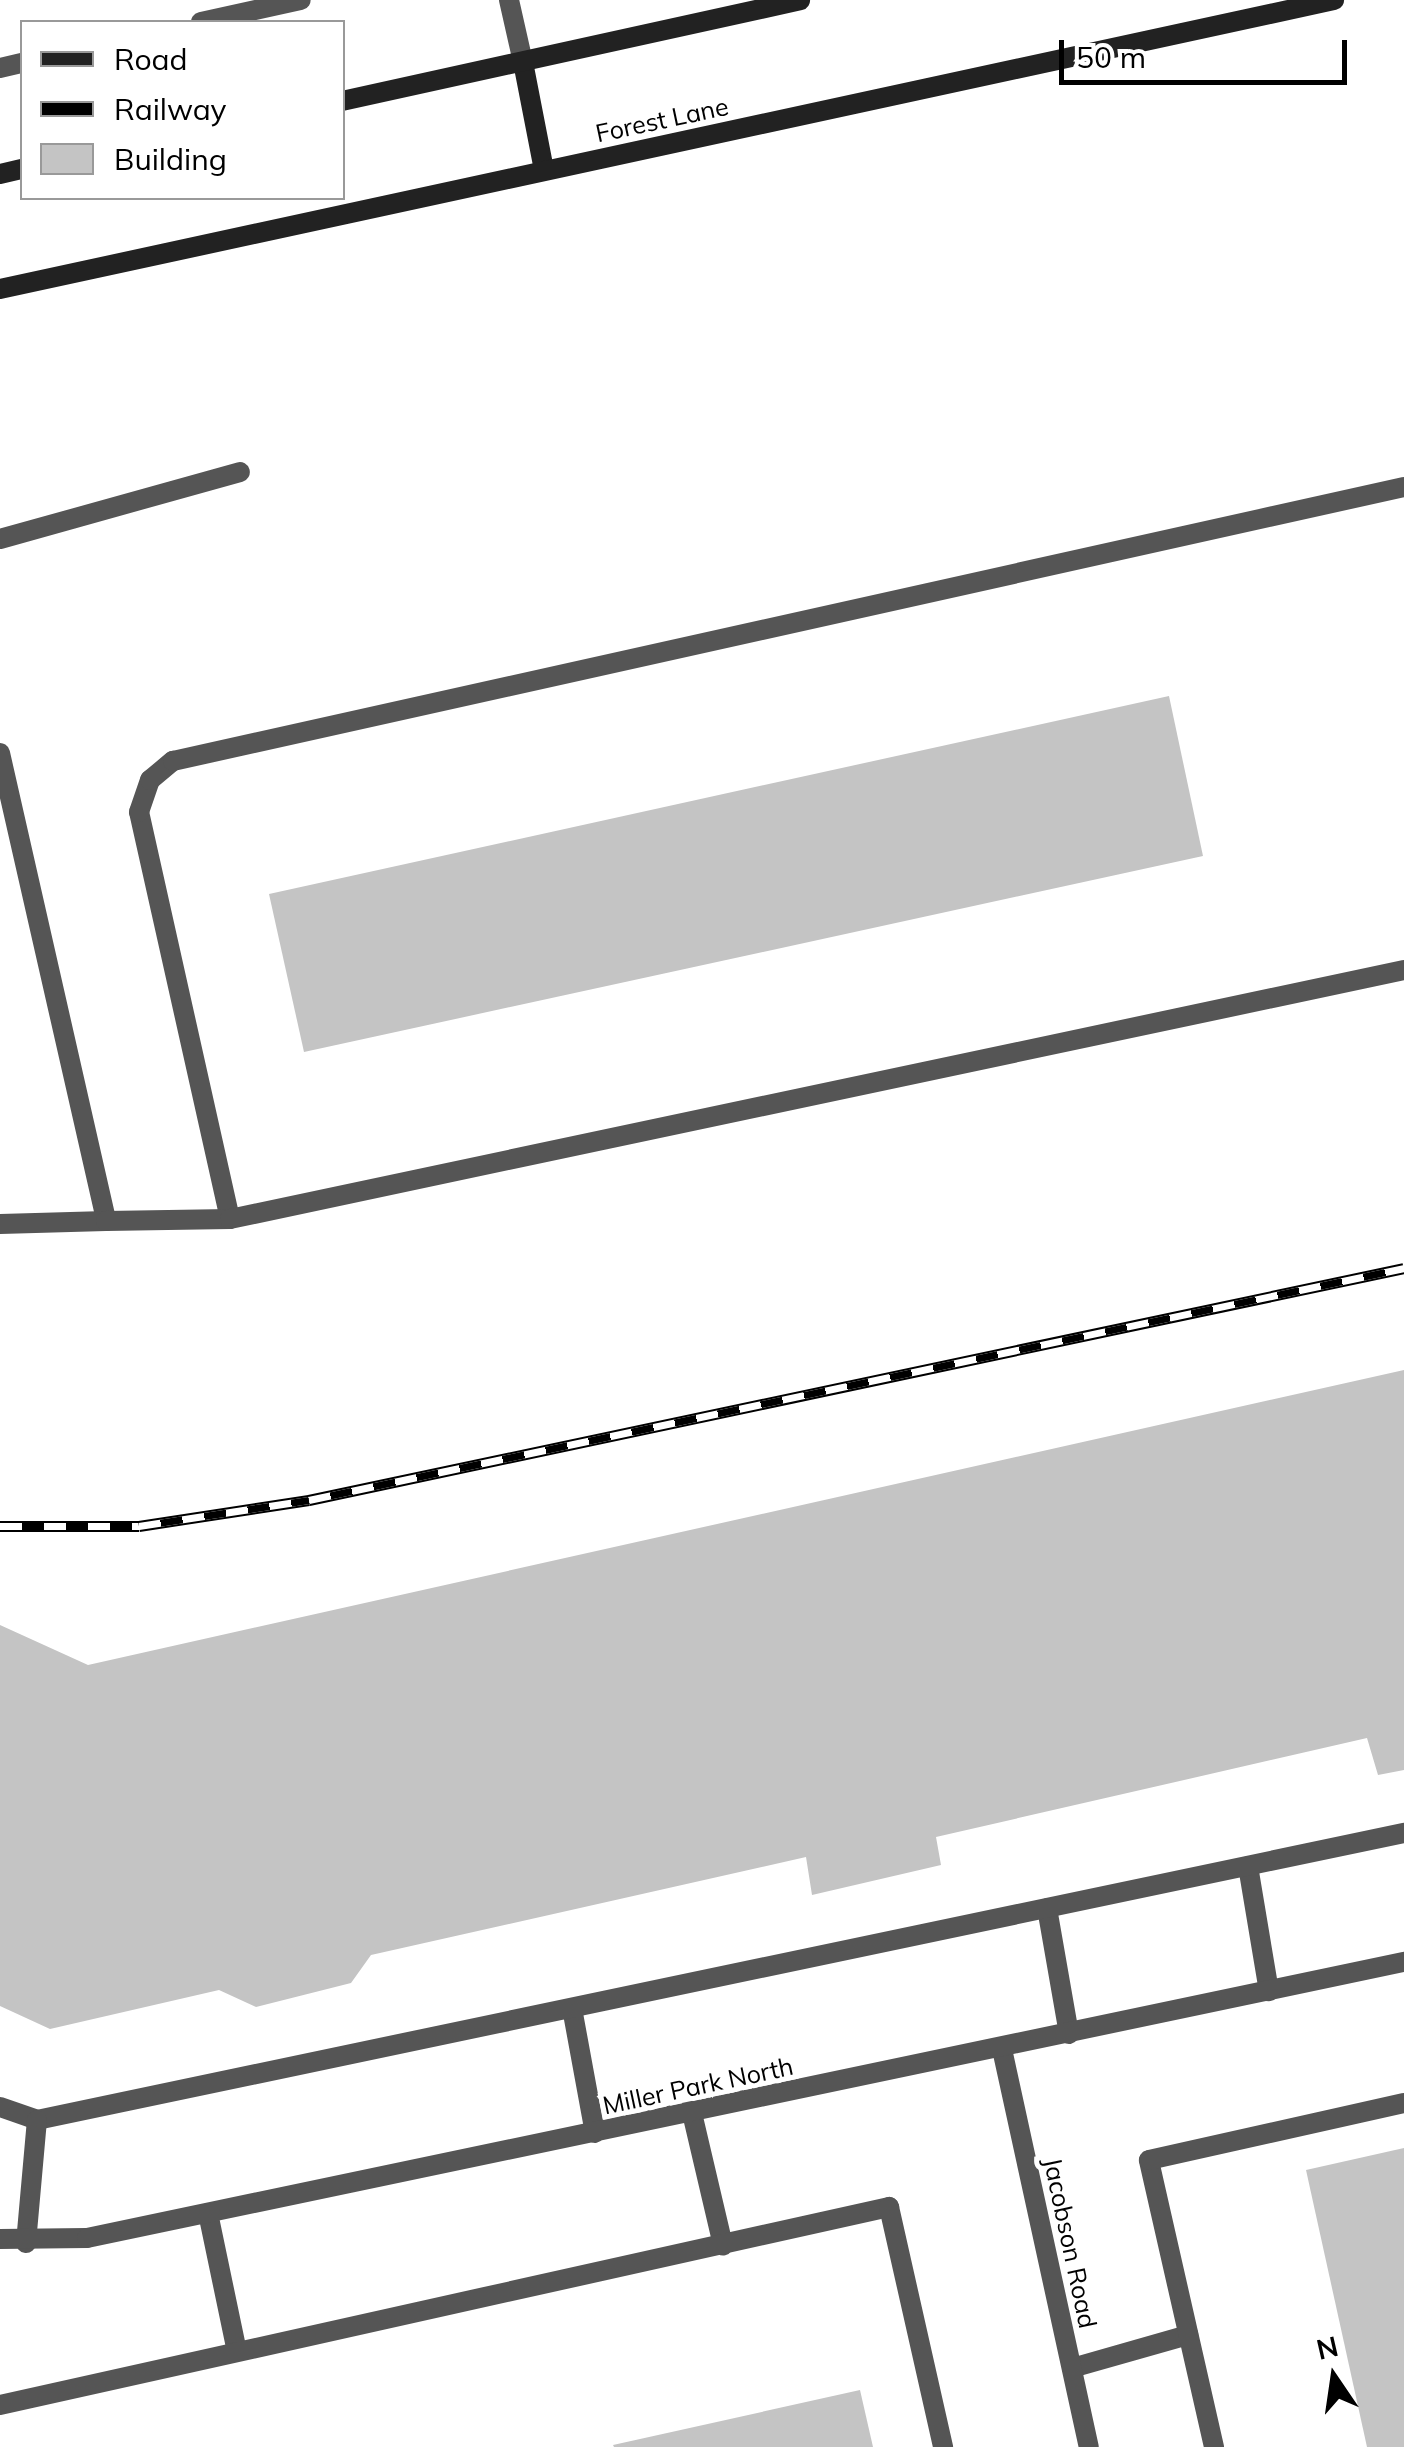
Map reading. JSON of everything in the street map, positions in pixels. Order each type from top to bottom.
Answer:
[{"type":"main road","points":[[345,99],[800,0]]},
{"type":"main road","name":"Forest Lane","points":[[0,289],[1334,0]]},
{"type":"main road","points":[[523,62],[544,170]]},
{"type":"street","points":[[205,20],[230,8],[301,0]]},
{"type":"street","points":[[510,0],[523,62]]},
{"type":"street","points":[[0,539],[240,472]]},
{"type":"street","points":[[230,1219],[139,812],[150,780],[173,760],[1404,487]]},
{"type":"street","points":[[0,752],[106,1221]]},
{"type":"street","points":[[0,1224],[230,1219],[1404,970]]},
{"type":"street","points":[[0,2107],[36,2120],[1404,1834]]},
{"type":"street","points":[[1248,1866],[1269,1991]]},
{"type":"street","points":[[1047,1908],[1069,2034]]},
{"type":"street","name":"Miller Park North","points":[[0,2239],[26,2243],[208,2213],[1404,1962]]},
{"type":"street","points":[[572,2008],[594,2133]]},
{"type":"street","name":"Jacobson Road","points":[[1002,2049],[1089,2447]]},
{"type":"street","points":[[1214,2447],[1148,2160],[1404,2103]]},
{"type":"street","points":[[692,2113],[723,2245]]},
{"type":"street","points":[[26,2243],[36,2120]]},
{"type":"street","points":[[0,2405],[236,2347],[889,2207],[943,2447]]},
{"type":"street","points":[[208,2213],[236,2347]]},
{"type":"street","points":[[1072,2368],[1188,2336]]},
{"type":"building","points":[[1169,696],[1203,856],[304,1052],[269,894]]},
{"type":"building","points":[[1404,1370],[1404,1770],[1378,1775],[1367,1738],[936,1837],[941,1865],[812,1895],[806,1857],[371,1955],[351,1983],[256,2007],[219,1990],[50,2029],[0,2006],[0,1625],[88,1665]]},
{"type":"building","points":[[1404,2148],[1404,2447],[1367,2447],[1306,2170]]},
{"type":"building","points":[[860,2390],[873,2447],[613,2445]]},
{"type":"railway","points":[[0,1526],[139,1526],[309,1500],[1404,1268]]}]
